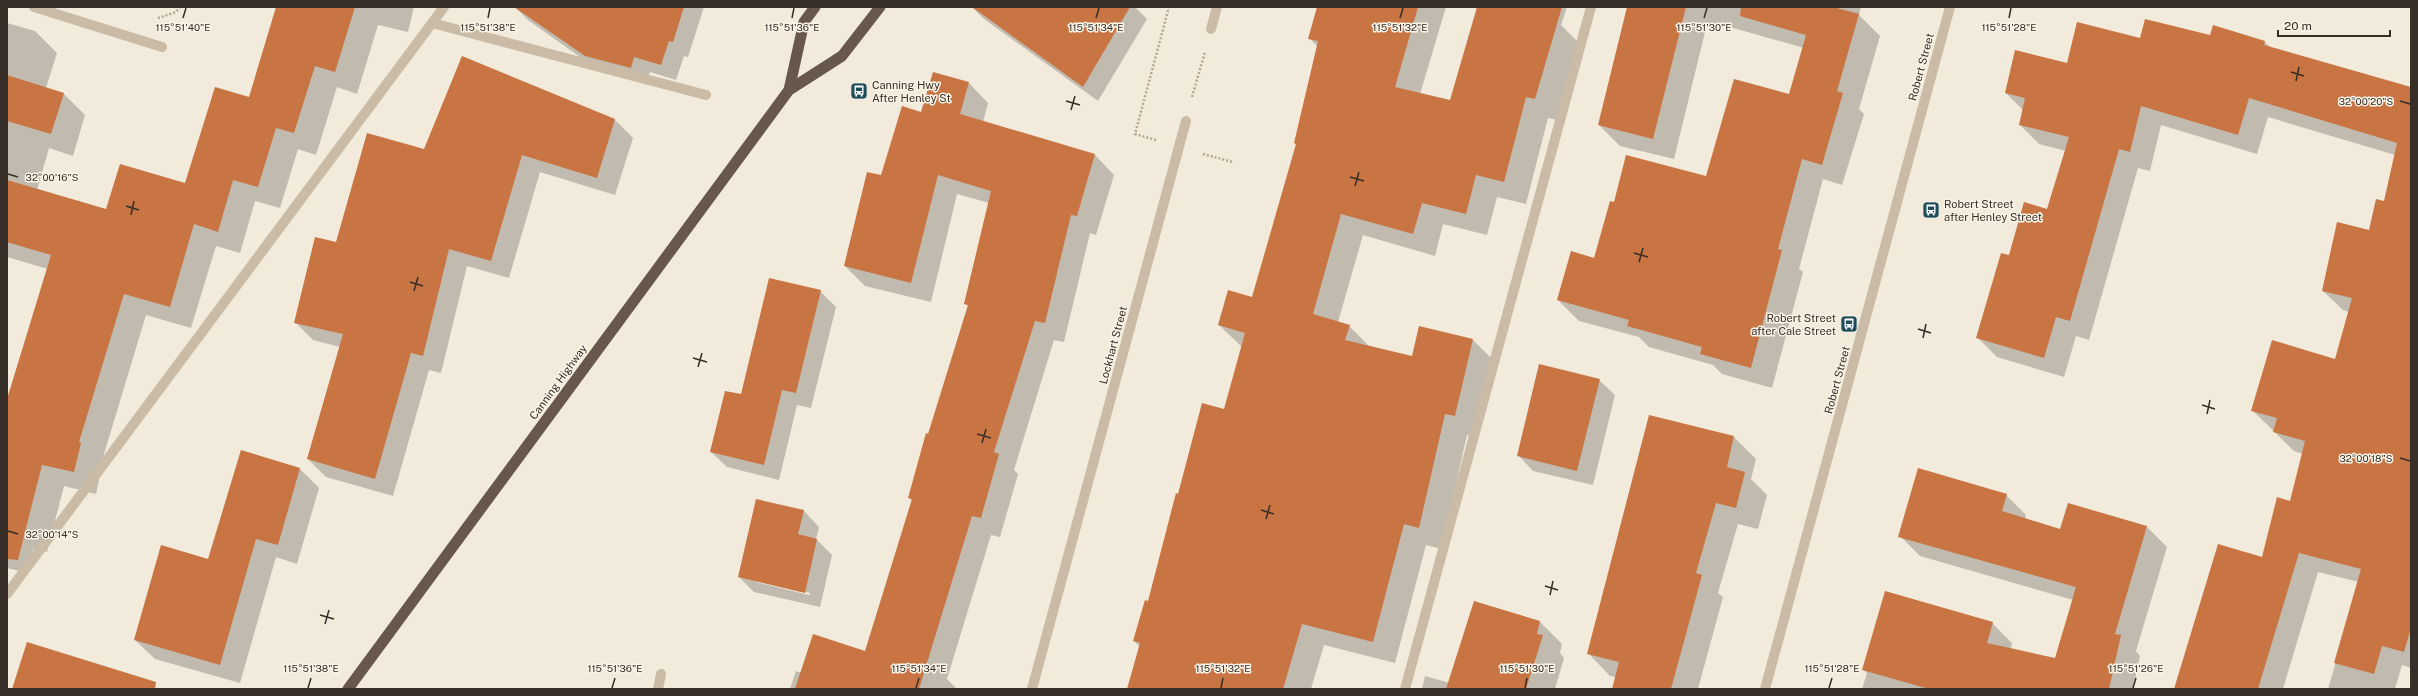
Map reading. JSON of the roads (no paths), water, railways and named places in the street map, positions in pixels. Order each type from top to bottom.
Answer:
[{"type":"highway","name":"Canning Highway","points":[[789,90],[804,22],[815,7]]},
{"type":"highway","name":"Canning Highway","points":[[348,689],[789,90],[842,56],[880,7]]},
{"type":"street","points":[[34,7],[162,47]]},
{"type":"street","points":[[7,594],[444,7]]},
{"type":"street","points":[[1211,29],[1217,7]]},
{"type":"street","points":[[1405,689],[1591,7]]},
{"type":"street","name":"Robert Street","points":[[1765,689],[1950,7]]},
{"type":"street","points":[[432,24],[706,95]]},
{"type":"street","name":"Lockhart Street","points":[[1032,689],[1186,121]]},
{"type":"street","points":[[658,689],[661,674]]},
{"type":"place","name":"Canning Hwy After Henley St","points":[[859,91]]},
{"type":"place","name":"Robert Street after Henley Street","points":[[1931,210]]},
{"type":"place","name":"Robert Street after Cale Street","points":[[1849,324]]}]
